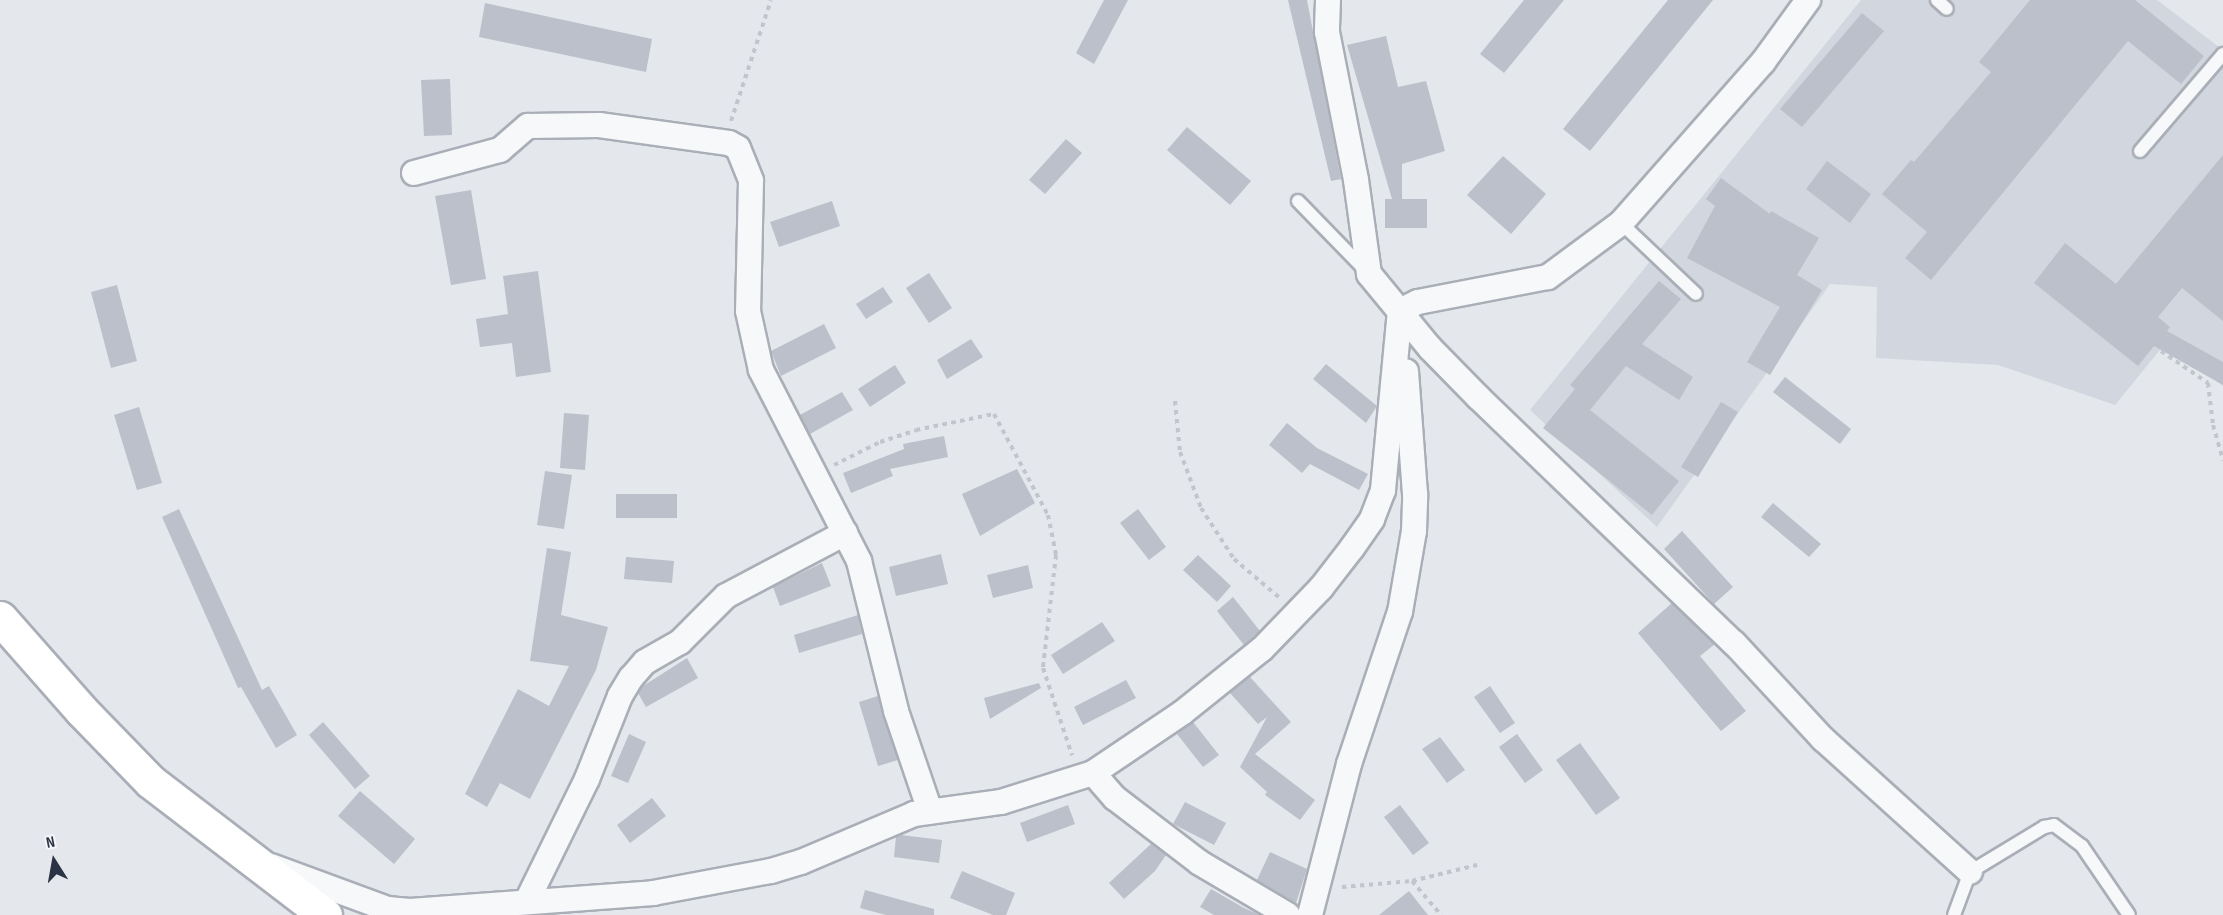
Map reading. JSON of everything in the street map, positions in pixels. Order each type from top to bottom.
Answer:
[{"type":"main road","points":[[0,618],[81,710],[151,782],[324,915]]},
{"type":"street","points":[[1328,0],[1327,32],[1356,180],[1369,274],[1479,398],[1734,643],[1823,739],[1970,872]]},
{"type":"street","points":[[1400,311],[1418,302],[1548,277],[1621,223],[1763,62],[1808,0]]},
{"type":"street","points":[[414,173],[500,150],[528,126],[599,125],[729,143],[738,148],[751,181],[748,311],[761,370],[859,561],[896,711],[930,811]]},
{"type":"street","points":[[250,859],[388,909],[410,911],[653,893],[771,871],[801,862],[889,823],[930,811],[1001,802],[1087,775],[1182,713],[1262,649],[1298,613],[1352,548],[1372,519],[1383,490],[1400,311]]},
{"type":"street","points":[[1310,915],[1320,888],[1349,764],[1400,612],[1414,531],[1412,430],[1400,311]]},
{"type":"street","points":[[527,901],[587,779],[620,696],[631,678],[645,662],[680,642],[726,596],[845,533]]},
{"type":"street","points":[[1087,775],[1200,863],[1288,915]]},
{"type":"lane","points":[[1938,0],[1947,9]]},
{"type":"lane","points":[[2140,151],[2223,54]]},
{"type":"lane","points":[[1298,201],[1369,274]]},
{"type":"lane","points":[[1621,223],[1696,294]]},
{"type":"lane","points":[[1954,915],[1970,872],[2044,826],[2054,825],[2082,846],[2129,915]]},
{"type":"path","points":[[738,148],[731,119],[771,0]]},
{"type":"path","points":[[2161,351],[2208,383],[2213,425],[2223,461]]},
{"type":"path","points":[[1175,401],[1180,452],[1201,508],[1234,559],[1298,613]]},
{"type":"path","points":[[815,475],[880,442],[916,430],[994,414],[1048,515],[1056,555],[1043,668],[1087,775]]},
{"type":"path","points":[[1320,888],[1412,882],[1477,865]]},
{"type":"path","points":[[1412,882],[1441,915]]},
{"type":"shaded area","points":[[1861,0],[2157,0],[2223,50],[2223,386],[2164,345],[2115,405],[1998,365],[1876,358],[1877,287],[1830,284],[1657,527],[1530,410]]},
{"type":"building","points":[[1104,0],[1128,0],[1094,64],[1076,53]]},
{"type":"building","points":[[1288,0],[1307,0],[1341,179],[1331,181]]},
{"type":"building","points":[[1524,0],[1564,0],[1504,73],[1480,54]]},
{"type":"building","points":[[1668,0],[1713,0],[1590,151],[1563,129]]},
{"type":"building","points":[[2030,0],[2135,0],[2204,56],[2181,84],[2128,41],[1931,280],[1905,258],[1927,232],[1882,194],[1911,160],[1914,162],[1991,72],[1979,62]]},
{"type":"building","points":[[485,3],[652,39],[646,72],[479,37]]},
{"type":"building","points":[[1862,13],[1884,31],[1802,127],[1780,109]]},
{"type":"building","points":[[1386,36],[1398,87],[1426,81],[1445,151],[1402,164],[1402,199],[1427,199],[1427,228],[1385,228],[1385,199],[1392,199],[1347,45]]},
{"type":"building","points":[[450,79],[452,135],[424,136],[421,80]]},
{"type":"building","points":[[1187,127],[1251,181],[1230,205],[1167,150]]},
{"type":"building","points":[[1066,139],[1082,153],[1045,194],[1029,180]]},
{"type":"building","points":[[2223,155],[2223,321],[2182,288],[2158,317],[2170,327],[2167,331],[2223,362],[2223,385],[2154,346],[2138,366],[2034,283],[2065,243],[2116,284]]},
{"type":"building","points":[[1503,156],[1546,194],[1511,234],[1467,195]]},
{"type":"building","points":[[1827,161],[1871,194],[1850,223],[1806,189]]},
{"type":"building","points":[[1721,178],[1770,214],[1771,211],[1819,238],[1797,275],[1822,290],[1770,375],[1747,362],[1780,307],[1687,258],[1715,206],[1706,199]]},
{"type":"building","points":[[471,190],[486,279],[451,285],[435,196]]},
{"type":"building","points":[[832,201],[840,226],[779,247],[770,222]]},
{"type":"building","points":[[538,271],[551,372],[516,377],[512,343],[480,347],[476,319],[508,314],[503,276]]},
{"type":"building","points":[[929,273],[952,308],[929,323],[906,288]]},
{"type":"building","points":[[1659,281],[1681,299],[1642,344],[1693,377],[1679,400],[1626,366],[1590,410],[1679,481],[1652,515],[1543,428],[1575,389],[1570,385]]},
{"type":"building","points":[[117,285],[137,361],[111,368],[91,292]]},
{"type":"building","points":[[883,287],[893,302],[866,319],[856,304]]},
{"type":"building","points":[[824,324],[836,348],[781,376],[771,351]]},
{"type":"building","points":[[971,339],[983,357],[947,379],[937,360]]},
{"type":"building","points":[[1326,364],[1377,406],[1366,423],[1313,379]]},
{"type":"building","points":[[895,365],[906,383],[870,407],[858,389]]},
{"type":"building","points":[[1785,377],[1851,429],[1840,444],[1773,392]]},
{"type":"building","points":[[842,392],[853,410],[810,434],[800,415]]},
{"type":"building","points":[[1721,402],[1738,412],[1698,477],[1681,467]]},
{"type":"building","points":[[139,407],[162,483],[137,490],[114,415]]},
{"type":"building","points":[[564,413],[589,415],[585,470],[560,468]]},
{"type":"building","points":[[1287,423],[1317,448],[1368,474],[1359,490],[1310,464],[1302,473],[1269,445]]},
{"type":"building","points":[[944,436],[948,457],[890,469],[893,476],[851,493],[843,473],[904,449],[903,444]]},
{"type":"building","points":[[1017,469],[1035,503],[980,536],[962,494]]},
{"type":"building","points":[[545,471],[572,475],[564,529],[537,525]]},
{"type":"building","points":[[616,494],[677,494],[677,518],[616,518]]},
{"type":"building","points":[[1773,503],[1821,544],[1809,557],[1761,517]]},
{"type":"building","points":[[179,509],[262,690],[269,686],[297,735],[276,748],[241,687],[238,688],[162,517]]},
{"type":"building","points":[[1138,509],[1166,547],[1149,560],[1120,523]]},
{"type":"building","points":[[1682,531],[1733,587],[1714,604],[1664,549]]},
{"type":"building","points":[[547,548],[571,552],[561,615],[608,627],[596,670],[530,799],[500,783],[487,807],[465,794],[518,689],[549,706],[569,666],[530,661]]},
{"type":"building","points":[[941,554],[948,584],[896,596],[889,567]]},
{"type":"building","points":[[1198,555],[1231,586],[1217,602],[1183,570]]},
{"type":"building","points":[[626,557],[674,561],[672,583],[624,579]]},
{"type":"building","points":[[822,563],[831,586],[780,606],[773,587]]},
{"type":"building","points":[[1028,565],[1033,588],[993,598],[987,575]]},
{"type":"building","points":[[1233,597],[1260,631],[1244,645],[1217,611]]},
{"type":"building","points":[[1672,603],[1715,644],[1700,656],[1746,711],[1721,731],[1638,633]]},
{"type":"building","points":[[858,615],[862,634],[799,653],[794,635]]},
{"type":"building","points":[[1102,622],[1115,641],[1063,674],[1051,655]]},
{"type":"building","points":[[687,658],[698,678],[646,707],[638,693],[643,686]]},
{"type":"building","points":[[1250,677],[1291,722],[1255,754],[1315,800],[1300,820],[1265,795],[1267,792],[1240,767],[1267,717],[1258,724],[1230,693]]},
{"type":"building","points":[[1126,680],[1136,698],[1083,725],[1074,707]]},
{"type":"building","points":[[1039,683],[1041,688],[990,719],[984,698]]},
{"type":"building","points":[[1490,686],[1515,723],[1500,733],[1474,697]]},
{"type":"building","points":[[878,696],[898,760],[878,766],[859,702]]},
{"type":"building","points":[[323,722],[370,776],[355,789],[309,735]]},
{"type":"building","points":[[1193,722],[1219,755],[1203,767],[1177,734]]},
{"type":"building","points":[[629,734],[646,742],[628,783],[611,776]]},
{"type":"building","points":[[1517,734],[1543,770],[1525,783],[1499,747]]},
{"type":"building","points":[[1440,737],[1465,770],[1447,783],[1422,749]]},
{"type":"building","points":[[1580,743],[1620,798],[1596,815],[1556,760]]},
{"type":"building","points":[[360,791],[415,839],[394,864],[338,816]]},
{"type":"building","points":[[652,798],[666,816],[630,843],[617,825]]},
{"type":"building","points":[[1185,802],[1226,823],[1214,845],[1173,824]]},
{"type":"building","points":[[1068,805],[1075,824],[1027,842],[1020,823]]},
{"type":"building","points":[[1400,805],[1429,843],[1413,855],[1384,817]]},
{"type":"building","points":[[901,835],[942,840],[939,863],[894,857],[896,837]]},
{"type":"building","points":[[1151,844],[1166,855],[1155,871],[1124,899],[1109,883]]},
{"type":"building","points":[[1270,852],[1307,869],[1296,903],[1257,880]]},
{"type":"building","points":[[962,871],[1015,893],[1006,915],[993,915],[950,898]]},
{"type":"building","points":[[1211,889],[1260,915],[1214,915],[1200,907]]},
{"type":"building","points":[[865,890],[934,909],[934,915],[886,915],[860,908]]},
{"type":"building","points":[[1409,891],[1428,915],[1379,915]]}]
